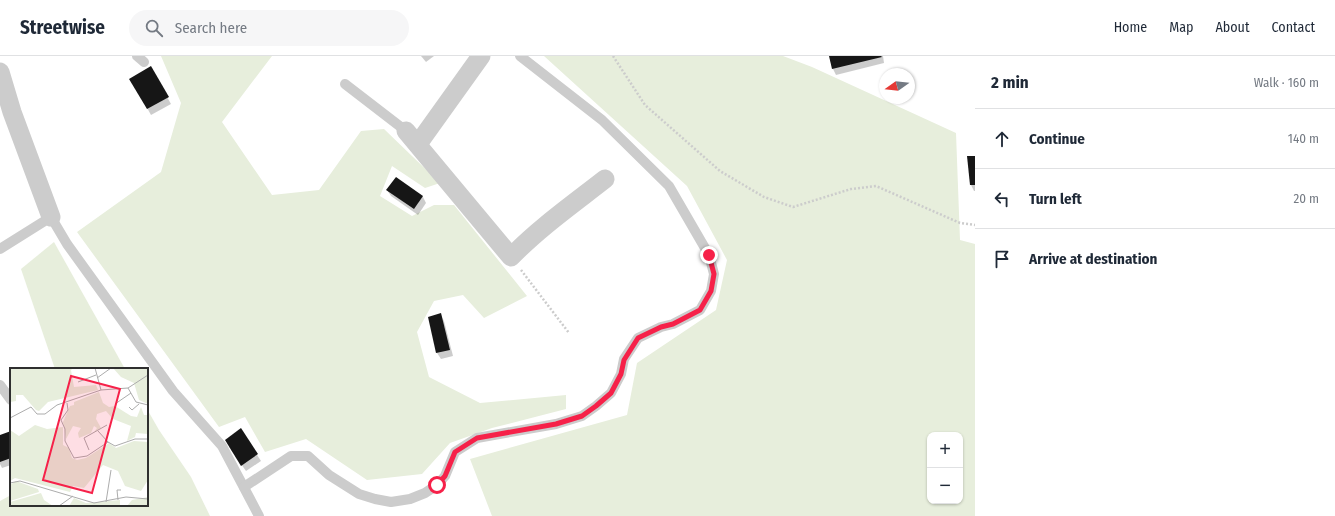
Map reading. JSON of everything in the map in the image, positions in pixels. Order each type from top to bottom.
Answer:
[{"type":"street","points":[[481,56],[412,137],[511,257],[522,245],[564,210],[605,179]]},
{"type":"street","points":[[0,72],[12,112],[51,217]]},
{"type":"lane","points":[[244,487],[291,456],[308,456],[329,475],[359,494],[391,502],[410,499],[425,493],[437,485],[445,476],[455,452],[477,438],[556,424],[582,416],[611,393],[621,374],[624,360],[638,338],[661,327],[673,324],[700,310],[711,291],[714,274],[709,255],[669,186],[602,120],[520,56]]},
{"type":"lane","points":[[345,84],[412,137]]},
{"type":"lane","points":[[0,249],[51,217],[67,244],[174,391],[222,446],[259,516]]},
{"type":"lane","points":[[0,385],[10,399]]},
{"type":"path","points":[[614,56],[646,105],[720,171],[764,197],[793,207],[851,189],[876,186],[960,223],[975,225]]},
{"type":"path","points":[[511,257],[570,333]]},
{"type":"green space","points":[[161,56],[272,56],[222,122],[272,195],[319,190],[361,131],[384,129],[440,183],[425,188],[392,166],[380,196],[412,216],[434,205],[454,205],[527,296],[484,318],[463,295],[434,301],[417,332],[429,377],[480,403],[566,395],[566,409],[492,428],[450,443],[422,474],[367,480],[306,439],[265,452],[245,417],[219,427],[77,232],[161,172],[181,103]]},
{"type":"green space","points":[[544,56],[783,56],[812,67],[879,98],[879,104],[893,104],[956,133],[960,240],[975,244],[975,516],[492,516],[470,459],[627,415],[637,363],[716,310],[727,260],[687,186]]},
{"type":"green space","points":[[54,242],[124,368],[55,368],[21,269]]},
{"type":"green space","points":[[148,411],[159,430],[191,477],[210,516],[0,516],[0,501],[10,496],[10,506],[148,506]]},
{"type":"building","points":[[829,56],[881,56],[882,57],[832,69]]},
{"type":"building","points":[[151,66],[169,97],[147,109],[129,79]]},
{"type":"building","points":[[967,156],[975,156],[975,185],[970,185]]},
{"type":"building","points":[[396,177],[423,196],[414,209],[386,190]]},
{"type":"building","points":[[441,313],[450,350],[436,353],[428,317]]},
{"type":"building","points":[[241,428],[258,454],[241,466],[225,440]]},
{"type":"building","points":[[10,431],[10,458],[0,462],[0,435]]},
{"type":"route","points":[[437,485],[445,476],[455,452],[477,438],[556,424],[582,416],[596,406],[611,393],[621,374],[624,360],[638,338],[661,327],[673,324],[700,310],[711,291],[714,274],[709,255]]}]
